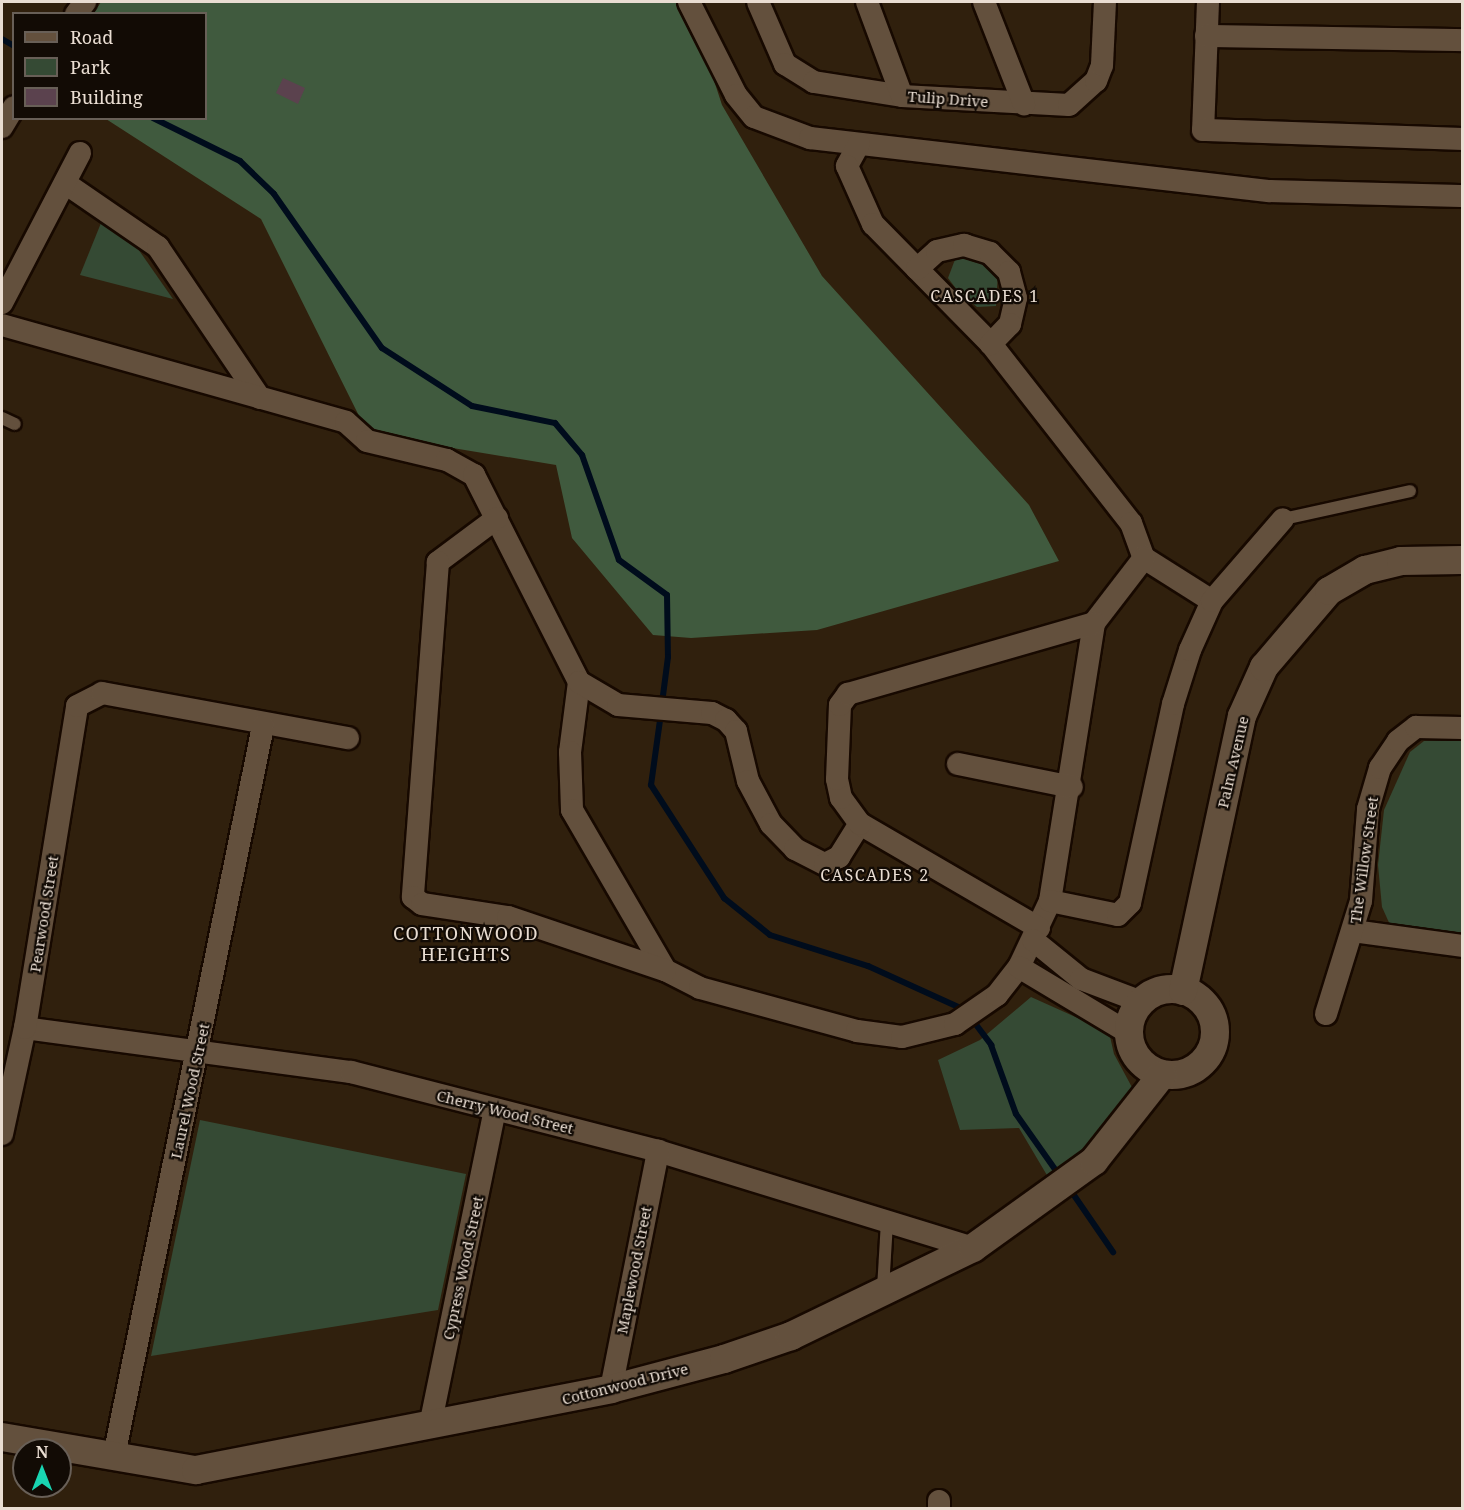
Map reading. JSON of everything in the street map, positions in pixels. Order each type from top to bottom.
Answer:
[{"type":"street","points":[[689,2],[736,94],[754,117],[810,138],[1270,191],[1462,195]]},
{"type":"street","name":"Tulip Drive","points":[[758,2],[785,64],[814,82],[902,96],[1069,105],[1096,81],[1102,65],[1105,2]]},
{"type":"street","points":[[867,2],[902,96]]},
{"type":"street","points":[[984,2],[1024,104]]},
{"type":"street","points":[[1208,2],[1203,130],[1462,139]]},
{"type":"street","points":[[1206,36],[1462,40]]},
{"type":"street","points":[[2,127],[12,110]]},
{"type":"street","points":[[859,144],[847,166],[873,224],[991,344],[1131,523],[1144,558],[1212,601]]},
{"type":"street","points":[[2,303],[80,153]]},
{"type":"street","points":[[65,183],[158,247],[260,398]]},
{"type":"street","points":[[917,269],[937,251],[964,245],[990,253],[1002,266],[1016,298],[1010,324],[991,344]]},
{"type":"street","points":[[2,324],[346,422],[367,441],[447,460],[474,475],[579,682],[618,705],[712,712],[726,720],[736,731],[748,781],[771,824],[795,849],[825,864],[839,857],[860,824]]},
{"type":"street","points":[[497,518],[438,562],[413,897],[422,904],[508,917],[665,970],[699,988],[856,1031],[902,1037],[955,1024],[997,995],[1019,968],[1050,901],[1072,787],[1094,623],[1144,558]]},
{"type":"street","points":[[1050,901],[1118,915],[1130,903],[1173,704],[1212,601],[1283,519]]},
{"type":"street","name":"Palm Avenue","points":[[1184,991],[1242,716],[1264,668],[1329,591],[1365,570],[1401,561],[1462,560]]},
{"type":"street","points":[[1094,623],[848,694],[840,705],[837,779],[841,798],[860,824],[1036,934],[1082,979],[1142,1002]]},
{"type":"street","points":[[579,682],[570,752],[572,810],[665,970]]},
{"type":"street","name":"Pearwood Street","points":[[2,1134],[25,1028],[77,706],[88,696],[102,693],[263,726]]},
{"type":"street","points":[[263,726],[348,738]]},
{"type":"street","name":"Laurel Wood Street","points":[[114,1456],[199,1050],[263,726]]},
{"type":"street","name":"The Willow Street","points":[[1326,1014],[1353,931],[1368,809],[1380,768],[1398,741],[1416,727],[1462,728]]},
{"type":"street","points":[[958,764],[1072,787]]},
{"type":"street","points":[[1353,931],[1462,946]]},
{"type":"street","points":[[1019,968],[1129,1033]]},
{"type":"street","points":[[1184,991],[1210,1010],[1215,1043],[1195,1070],[1162,1075],[1133,1051],[1129,1033],[1142,1002],[1161,992],[1184,991]]},
{"type":"street","name":"Cherry Wood Street","points":[[25,1028],[351,1072],[658,1151],[973,1248]]},
{"type":"street","name":"Cottonwood Drive","points":[[2,1437],[196,1470],[611,1389],[791,1336],[973,1248],[1094,1161],[1162,1075]]},
{"type":"street","name":"Cypress Wood Street","points":[[430,1426],[495,1110]]},
{"type":"street","name":"Maplewood Street","points":[[611,1389],[658,1151]]},
{"type":"lane","points":[[2,418],[15,424]]},
{"type":"lane","points":[[1283,519],[1410,491]]},
{"type":"lane","points":[[883,1290],[887,1222]]},
{"type":"green space","points":[[101,2],[678,2],[695,22],[722,105],[822,276],[1029,505],[1059,561],[817,630],[691,638],[653,635],[572,538],[556,465],[368,434],[261,219],[108,120],[207,120],[207,12],[94,12]]},
{"type":"green space","points":[[101,223],[136,246],[173,299],[80,275]]},
{"type":"green space","points":[[956,257],[985,261],[998,272],[996,306],[977,307],[957,290],[948,278]]},
{"type":"green space","points":[[1462,739],[1462,944],[1391,927],[1382,907],[1378,865],[1384,810],[1410,752],[1424,741]]},
{"type":"green space","points":[[1031,997],[1109,1032],[1114,1054],[1134,1091],[1112,1127],[1051,1182],[1019,1128],[960,1130],[938,1060],[980,1040]]},
{"type":"green space","points":[[200,1120],[466,1174],[438,1310],[151,1356]]},
{"type":"building","points":[[283,78],[305,88],[298,104],[276,93]]},
{"type":"waterway","points":[[2,39],[12,45]]},
{"type":"waterway","points":[[157,120],[240,161],[274,194],[382,348],[472,406],[555,423],[582,455],[619,560],[667,595],[668,657],[662,703]]},
{"type":"waterway","points":[[661,713],[651,785],[724,898],[770,935],[868,966],[965,1010]]},
{"type":"waterway","points":[[971,1018],[991,1045],[1016,1114],[1059,1175]]},
{"type":"waterway","points":[[1069,1188],[1113,1252]]},
{"type":"district","name":"CASCADES 1","points":[[985,296]]},
{"type":"district","name":"CASCADES 2","points":[[875,875]]},
{"type":"district","name":"COTTONWOOD HEIGHTS","points":[[466,944]]}]
